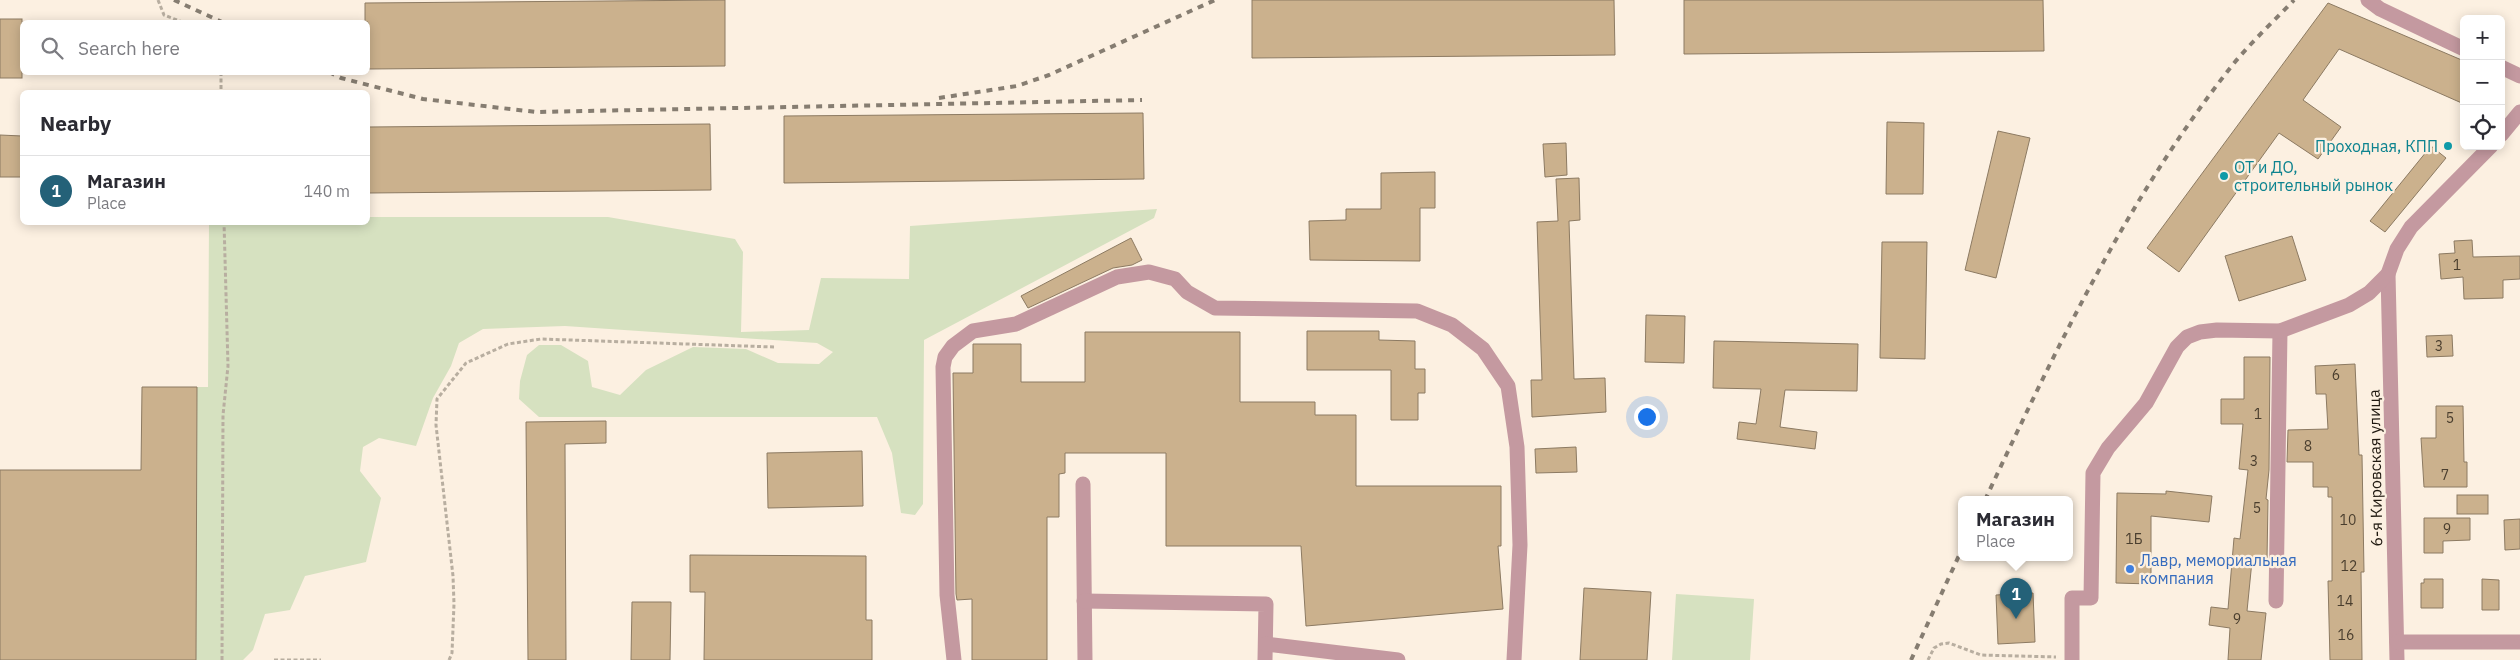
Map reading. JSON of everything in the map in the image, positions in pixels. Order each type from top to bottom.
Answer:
[{"type":"street","points":[[2368,0],[2380,9],[2460,47]]},
{"type":"street","points":[[2505,69],[2520,76]]},
{"type":"street","points":[[2505,130],[2520,112]]},
{"type":"street","points":[[2072,658],[2072,598],[2091,598],[2093,473],[2108,448],[2146,403],[2177,347],[2187,337],[2217,330],[2280,332],[2349,305],[2369,293],[2388,274],[2397,249],[2411,227],[2487,150]]},
{"type":"street","points":[[954,660],[947,595],[943,367],[945,357],[953,346],[973,331],[1016,324],[1117,277],[1149,272],[1175,279],[1187,292],[1215,308],[1417,311],[1452,325],[1483,349],[1508,386],[1517,447],[1520,545],[1514,660]]},
{"type":"street","name":"6-я Кировская улица","points":[[2388,274],[2397,660]]},
{"type":"street","points":[[2276,601],[2280,332]]},
{"type":"street","points":[[1083,484],[1085,660]]},
{"type":"street","points":[[1084,601],[1266,604],[1266,660]]},
{"type":"street","points":[[2397,642],[2520,642]]},
{"type":"street","points":[[1266,644],[1398,660]]},
{"type":"path","points":[[158,0],[164,15],[177,20]]},
{"type":"path","points":[[221,75],[221,90]]},
{"type":"path","points":[[222,660],[223,415],[228,366],[224,225]]},
{"type":"path","points":[[449,660],[452,653],[454,604],[436,425],[437,399],[466,364],[508,344],[541,339],[774,347]]},
{"type":"path","points":[[1928,660],[1934,648],[1940,644],[1948,643],[1981,654],[2072,658]]},
{"type":"path","points":[[274,660],[321,660]]},
{"type":"green space","points":[[1157,209],[1154,218],[924,340],[923,504],[915,515],[901,513],[892,453],[877,417],[539,417],[519,399],[520,381],[527,355],[539,345],[561,345],[588,361],[592,387],[620,395],[646,370],[693,347],[746,349],[778,363],[819,364],[833,352],[817,343],[565,326],[483,329],[459,343],[451,366],[433,398],[416,446],[379,438],[363,447],[360,471],[381,498],[366,562],[305,576],[290,610],[265,614],[253,650],[243,660],[196,660],[197,387],[208,387],[209,225],[370,225],[370,217],[608,217],[735,239],[743,252],[741,332],[809,330],[821,278],[909,279],[910,226]]},
{"type":"green space","points":[[1676,594],[1754,599],[1750,660],[1672,660]]},
{"type":"building","points":[[725,0],[725,66],[370,69],[370,20],[365,20],[365,3]]},
{"type":"building","points":[[1252,0],[1614,0],[1615,55],[1252,58]]},
{"type":"building","points":[[1684,0],[2043,0],[2044,51],[1684,54]]},
{"type":"building","name":"ОТ и ДО, строительный рынок","points":[[2328,3],[2460,59],[2460,102],[2339,49],[2303,100],[2341,127],[2318,159],[2279,133],[2179,272],[2147,248]]},
{"type":"building","points":[[0,19],[22,19],[20,20],[20,75],[22,75],[22,78],[0,78]]},
{"type":"building","points":[[1143,113],[1144,179],[784,183],[784,116]]},
{"type":"building","points":[[1887,122],[1924,123],[1923,194],[1886,194]]},
{"type":"building","points":[[710,124],[711,190],[370,193],[370,127]]},
{"type":"building","points":[[1998,131],[2030,138],[1996,278],[1965,270]]},
{"type":"building","points":[[0,135],[20,136],[20,177],[0,177]]},
{"type":"building","points":[[1566,143],[1567,175],[1545,177],[1543,144]]},
{"type":"building","points":[[2431,146],[2446,158],[2385,232],[2370,221]]},
{"type":"building","points":[[1435,172],[1435,208],[1420,208],[1420,261],[1310,260],[1309,221],[1346,220],[1346,209],[1381,209],[1381,173]]},
{"type":"building","points":[[1579,178],[1580,220],[1569,221],[1574,379],[1605,378],[1606,412],[1532,417],[1531,380],[1542,380],[1537,222],[1558,221],[1556,179]]},
{"type":"building","points":[[2292,236],[2306,280],[2239,301],[2225,256]]},
{"type":"building","points":[[1131,238],[1142,260],[1132,265],[1113,268],[1028,308],[1021,296]]},
{"type":"building","points":[[2472,240],[2473,257],[2520,256],[2520,279],[2503,280],[2503,298],[2464,299],[2463,277],[2441,279],[2439,254],[2455,253],[2454,241]]},
{"type":"building","points":[[1882,242],[1927,242],[1925,359],[1880,358]]},
{"type":"building","points":[[1646,315],[1685,316],[1684,363],[1645,362]]},
{"type":"building","points":[[1307,331],[1379,331],[1379,340],[1415,341],[1415,369],[1425,369],[1425,393],[1418,393],[1418,420],[1391,420],[1391,370],[1307,370]]},
{"type":"building","points":[[1085,332],[1240,332],[1240,402],[1315,402],[1315,415],[1356,415],[1356,486],[1501,486],[1501,546],[1498,546],[1503,609],[1306,626],[1301,546],[1166,546],[1166,453],[1065,453],[1065,473],[1059,474],[1059,517],[1047,517],[1047,660],[972,660],[972,599],[957,600],[956,594],[953,373],[973,373],[973,344],[1021,344],[1021,382],[1085,382]]},
{"type":"building","points":[[2452,335],[2453,356],[2427,357],[2426,336]]},
{"type":"building","points":[[1714,341],[1858,344],[1857,391],[1785,390],[1780,427],[1817,432],[1815,449],[1737,439],[1739,422],[1756,424],[1761,389],[1713,388]]},
{"type":"building","points":[[2244,357],[2270,357],[2269,470],[2266,499],[2268,500],[2267,563],[2252,561],[2247,611],[2266,613],[2261,660],[2228,660],[2230,628],[2209,625],[2211,607],[2228,609],[2234,538],[2240,539],[2248,470],[2239,469],[2243,424],[2221,424],[2221,399],[2244,399]]},
{"type":"building","points":[[2355,364],[2359,455],[2362,455],[2364,572],[2361,572],[2362,660],[2330,660],[2328,581],[2332,581],[2332,497],[2328,497],[2328,487],[2313,487],[2313,462],[2287,462],[2288,430],[2328,429],[2326,394],[2316,394],[2315,366]]},
{"type":"building","points":[[142,387],[197,387],[196,660],[0,660],[0,470],[141,470]]},
{"type":"building","points":[[2436,406],[2463,406],[2464,462],[2467,462],[2467,487],[2424,487],[2421,438],[2436,438]]},
{"type":"building","points":[[606,421],[606,443],[565,444],[566,660],[528,660],[526,422]]},
{"type":"building","points":[[1576,447],[1577,472],[1536,473],[1535,449]]},
{"type":"building","points":[[862,451],[863,506],[768,508],[767,453]]},
{"type":"building","points":[[2166,491],[2212,496],[2209,522],[2151,516],[2151,584],[2116,583],[2117,493],[2166,494]]},
{"type":"building","points":[[2457,495],[2488,495],[2488,514],[2457,514]]},
{"type":"building","points":[[2424,518],[2470,518],[2470,540],[2443,541],[2443,553],[2424,553]]},
{"type":"building","points":[[2520,519],[2520,549],[2505,550],[2504,520]]},
{"type":"building","points":[[690,555],[866,556],[866,620],[872,620],[872,660],[704,660],[705,592],[690,592]]},
{"type":"building","points":[[2424,579],[2443,579],[2443,608],[2421,608],[2421,583],[2424,583]]},
{"type":"building","points":[[2482,579],[2499,580],[2499,610],[2482,610]]},
{"type":"building","points":[[1584,588],[1651,592],[1647,660],[1580,660]]},
{"type":"building","points":[[2033,593],[2035,642],[1998,644],[1996,595]]},
{"type":"building","points":[[632,602],[671,602],[670,660],[631,660]]},
{"type":"railway","points":[[174,0],[218,20]]},
{"type":"railway","points":[[939,98],[1017,86],[1049,75],[1215,0]]},
{"type":"railway","points":[[1987,496],[2065,334],[2094,279],[2156,173],[2190,122],[2234,63],[2294,0]]},
{"type":"railway","points":[[335,75],[423,99],[536,112],[1142,100]]},
{"type":"railway","points":[[1911,660],[1958,558]]},
{"type":"place","name":"Проходная, КПП","points":[[2448,146]]},
{"type":"place","name":"ОТ и ДО, строительный рынок","points":[[2224,176]]},
{"type":"place","name":"Лавр, мемориальная компания","points":[[2130,569]]},
{"type":"place","name":"Магазин","points":[[2016,619]]}]
